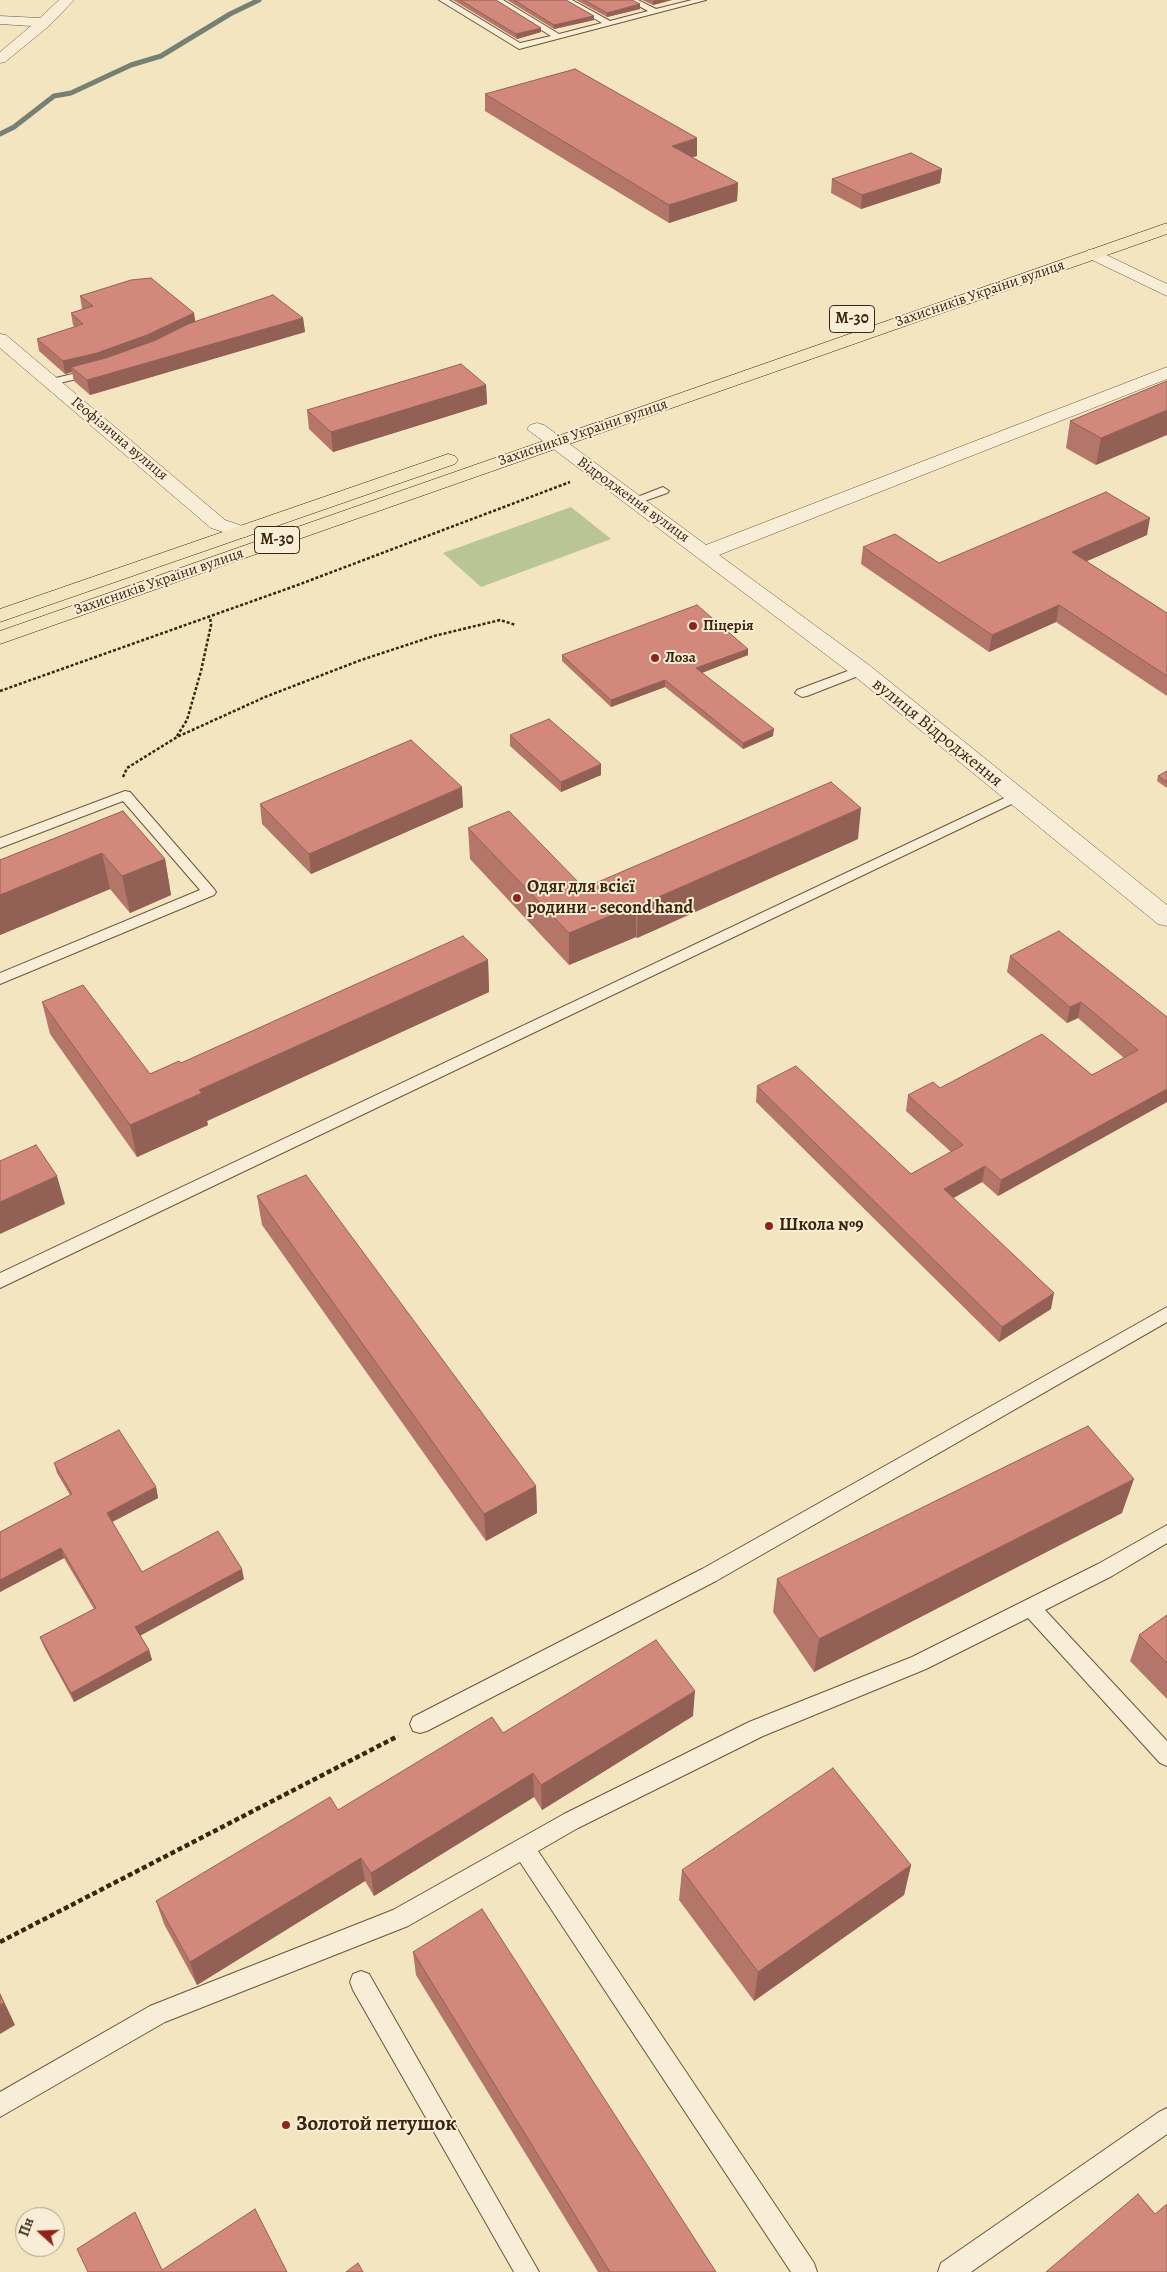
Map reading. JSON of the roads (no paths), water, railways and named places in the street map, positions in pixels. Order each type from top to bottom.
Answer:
[{"type":"highway","name":"Захисників України вулиця","points":[[0,638],[1167,228]]},
{"type":"highway","name":"Захисників України вулиця","points":[[0,616],[463,455]]},
{"type":"street","points":[[0,59],[44,24],[67,0]]},
{"type":"street","points":[[0,20],[44,24]]},
{"type":"street","points":[[1094,254],[1167,291]]},
{"type":"street","name":"Геофізична вулиця","points":[[0,339],[218,524],[242,532]]},
{"type":"street","points":[[705,553],[1167,373]]},
{"type":"street","name":"Відродження вулиця","points":[[537,429],[705,553]]},
{"type":"street","name":"вулиця Відродження","points":[[705,553],[861,670],[1015,797],[1167,918]]},
{"type":"lane","points":[[443,0],[519,46],[702,0]]},
{"type":"lane","points":[[497,0],[558,37]]},
{"type":"lane","points":[[566,0],[609,24]]},
{"type":"lane","points":[[632,0],[655,12]]},
{"type":"lane","points":[[51,382],[104,369]]},
{"type":"lane","points":[[633,501],[663,491]]},
{"type":"lane","points":[[802,693],[861,670]]},
{"type":"lane","points":[[0,843],[125,795],[209,892],[0,979]]},
{"type":"lane","points":[[0,1281],[1015,797]]},
{"type":"lane","points":[[420,1724],[709,1575],[1167,1314]]},
{"type":"lane","points":[[0,2105],[158,2014],[400,1918],[571,1820],[756,1728],[919,1663],[1105,1570],[1167,1533]]},
{"type":"lane","points":[[1030,1607],[1167,1756]]},
{"type":"lane","points":[[523,1848],[805,2272]]},
{"type":"lane","points":[[361,1982],[526,2272]]},
{"type":"lane","points":[[950,2272],[1167,2120]]},
{"type":"waterway","points":[[0,134],[14,127],[54,96],[71,93],[131,65],[161,56],[230,14],[259,0]]},
{"type":"place","name":"Піцерія","points":[[693,626]]},
{"type":"place","name":"Лоза","points":[[655,658]]},
{"type":"place","name":"Одяг для всієї родини - second hand","points":[[517,898]]},
{"type":"place","name":"Школа №9","points":[[769,1226]]},
{"type":"place","name":"Золотой петушок","points":[[286,2125]]}]
